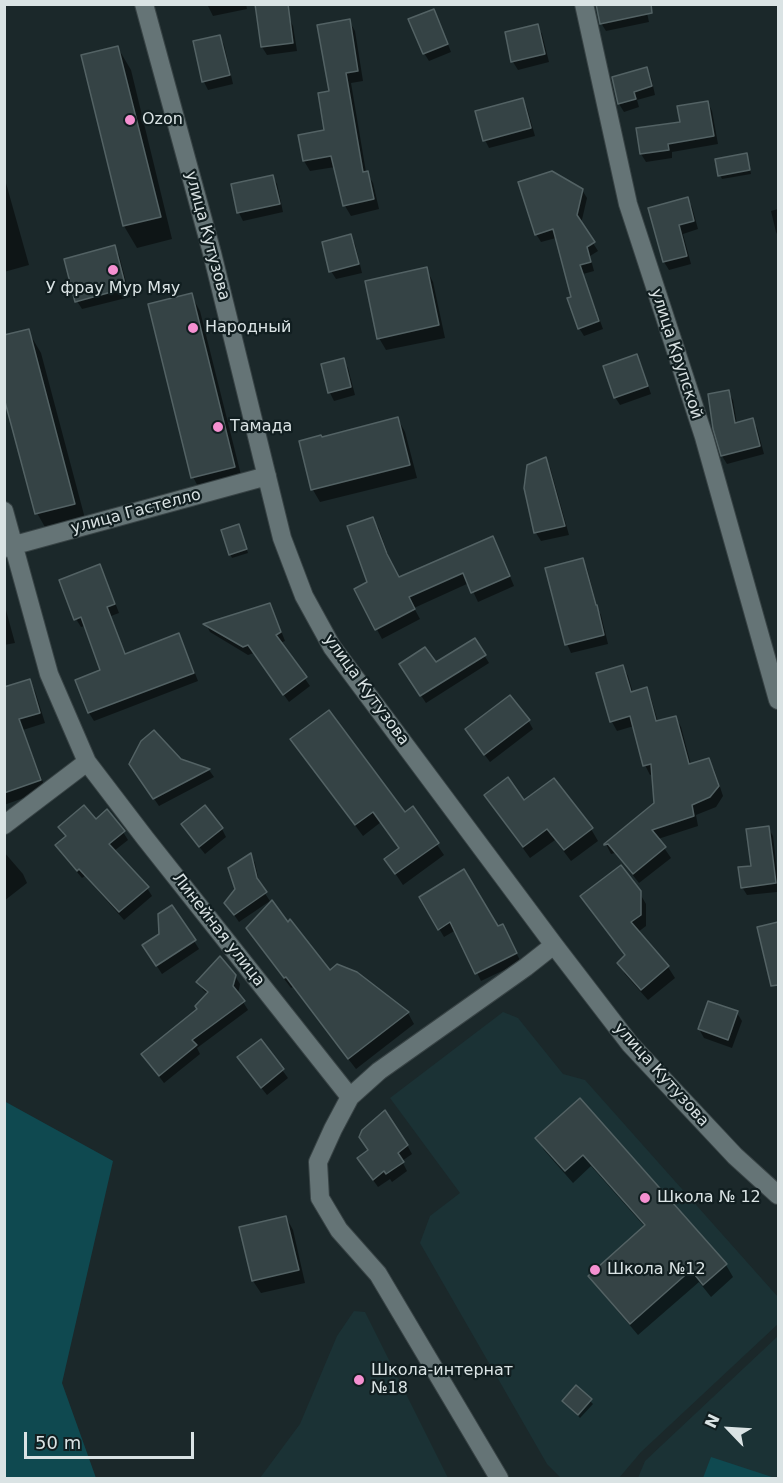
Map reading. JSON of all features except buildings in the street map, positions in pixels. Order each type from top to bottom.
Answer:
[{"type":"street","name":"улица Кутузова","points":[[144,4],[212,253],[282,538],[304,596],[332,647],[630,1044],[735,1156],[778,1195]]},
{"type":"street","name":"улица Крупской","points":[[584,4],[628,204],[704,437],[778,700]]},
{"type":"street","name":"улица Гастелло","points":[[9,547],[267,476]]},
{"type":"street","name":"Линейная улица","points":[[4,511],[9,547],[49,674],[87,762],[350,1097]]},
{"type":"street","points":[[4,825],[87,762]]},
{"type":"street","points":[[499,1479],[378,1274],[339,1230],[320,1198],[318,1162],[350,1097],[378,1071],[554,945]]},
{"type":"shaded area","name":"Школа №12","points":[[503,1012],[518,1018],[563,1074],[585,1080],[778,1297],[778,1324],[641,1452],[619,1478],[561,1478],[547,1464],[420,1243],[430,1216],[460,1193],[390,1098]]},
{"type":"shaded area","points":[[4,1101],[113,1161],[62,1383],[96,1478],[5,1478]]},
{"type":"shaded area","name":"Школа-интернат №18","points":[[354,1311],[365,1312],[448,1478],[260,1478],[300,1424],[337,1336]]},
{"type":"shaded area","points":[[778,1336],[778,1478],[638,1478],[645,1461]]},
{"type":"shaded area","points":[[711,1457],[775,1478],[703,1478]]},
{"type":"place","name":"Ozon","points":[[130,120]]},
{"type":"place","name":"У фрау Мур Мяу","points":[[113,270]]},
{"type":"place","name":"Народный","points":[[193,328]]},
{"type":"place","name":"Тамада","points":[[218,427]]},
{"type":"place","name":"Школа № 12","points":[[645,1198]]},
{"type":"place","name":"Школа №12","points":[[595,1270]]},
{"type":"place","name":"Школа-интернат №18","points":[[359,1380]]}]
